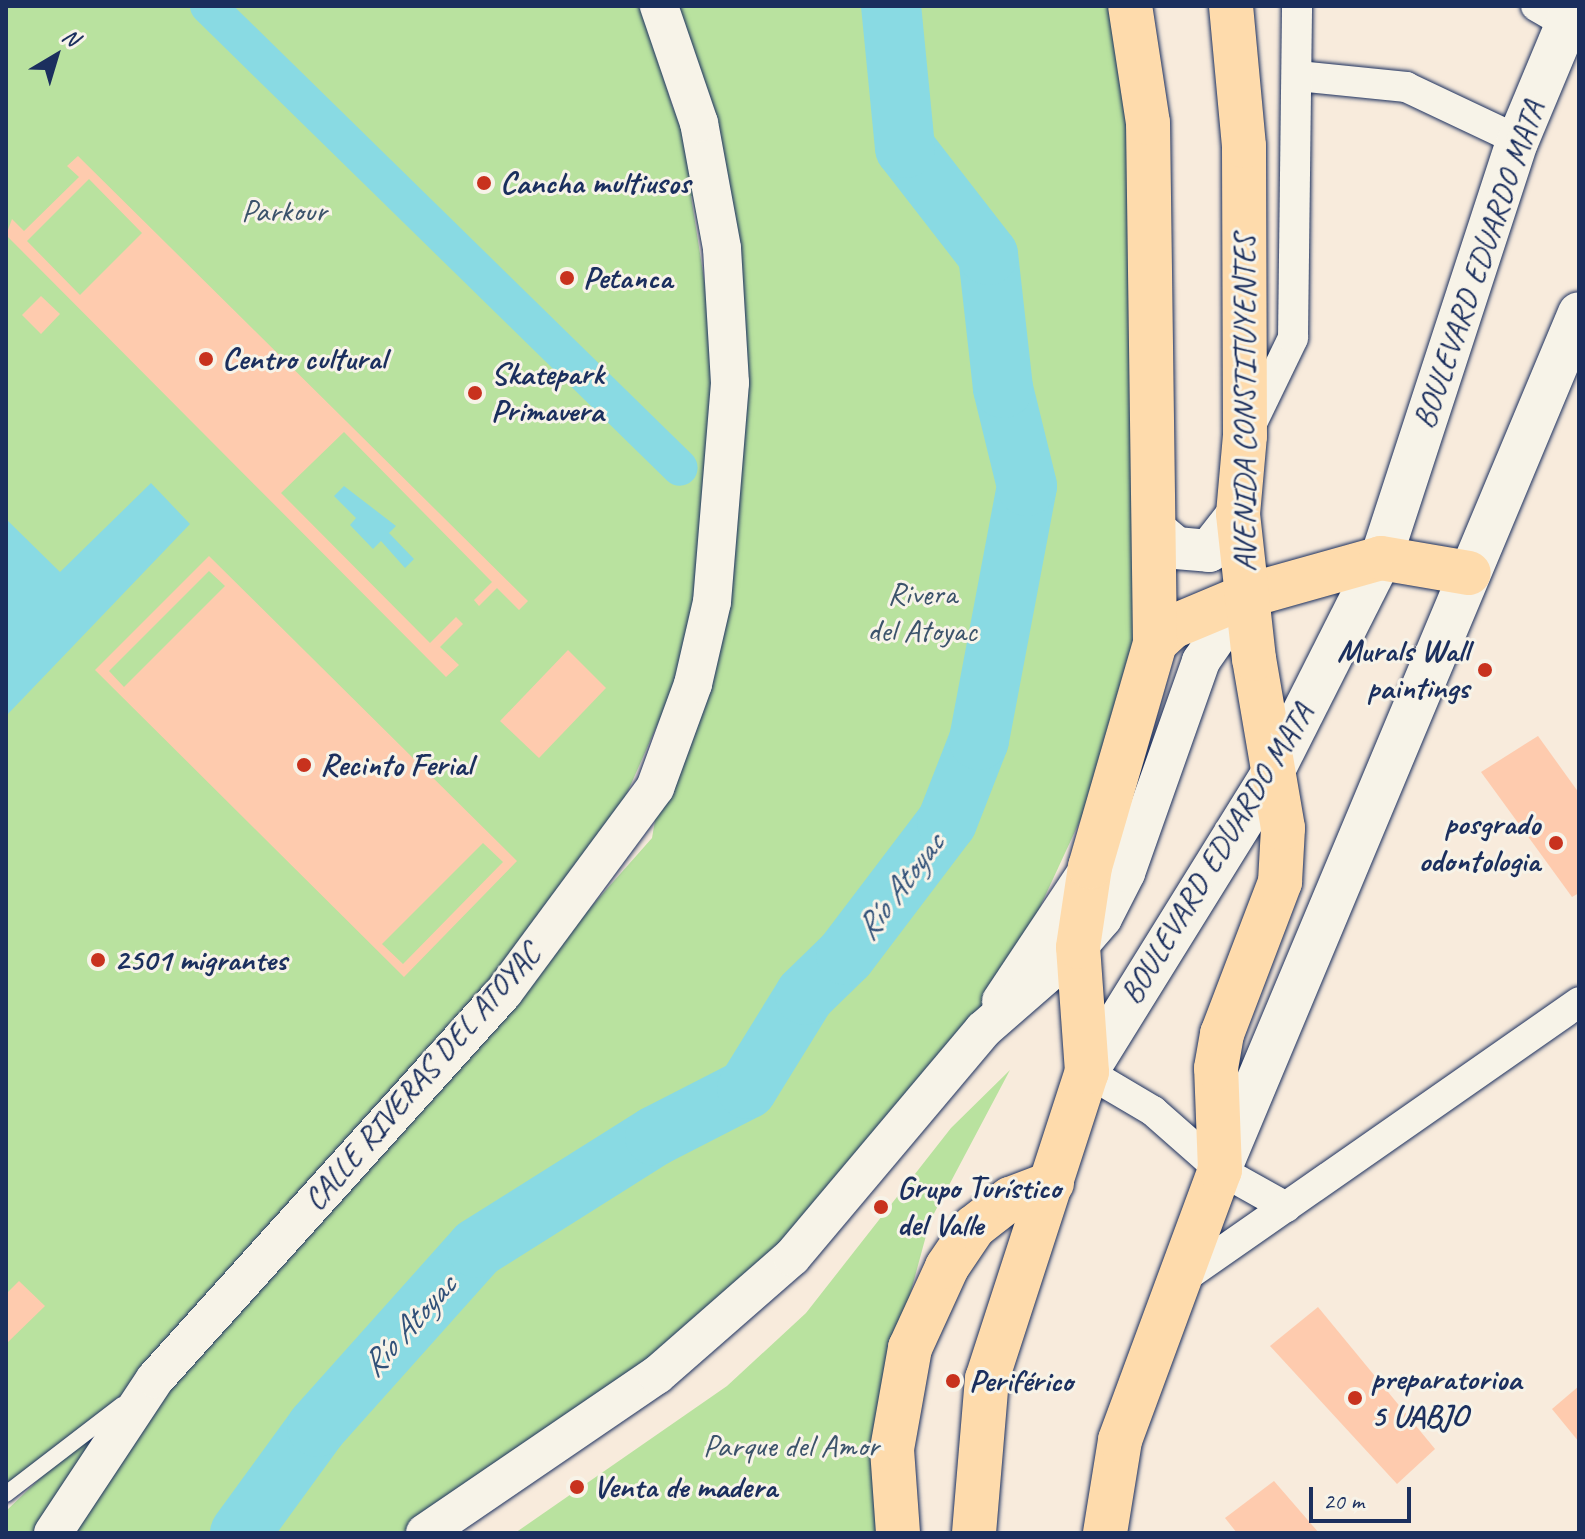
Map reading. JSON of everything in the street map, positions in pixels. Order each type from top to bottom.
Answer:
[{"type":"main road","points":[[1087,1072],[1078,947],[1090,867],[1155,643],[1156,531],[1148,123],[1130,6]]},
{"type":"main road","name":"AVENIDA CONSTITUYENTES","points":[[1220,1170],[1216,1068],[1222,1034],[1280,882],[1283,828],[1246,596],[1238,514],[1245,436],[1244,146],[1231,6]]},
{"type":"main road","name":"BOULEVARD EDUARDO MATA","points":[[974,1533],[987,1379],[1087,1072],[1273,772],[1381,558],[1559,12]]},
{"type":"main road","points":[[1105,1533],[1120,1440],[1173,1285],[1579,313]]},
{"type":"main road","points":[[1156,531],[1176,548],[1209,551],[1238,514]]},
{"type":"main road","points":[[1155,643],[1172,627],[1246,596],[1381,558],[1469,573]]},
{"type":"main road","points":[[898,1533],[892,1449],[910,1348],[947,1267],[974,1227],[1010,1199],[1052,1183]]},
{"type":"street","name":"CALLE RIVERAS DEL ATOYAC","points":[[53,1533],[155,1379],[504,992],[655,788],[693,684],[712,602],[730,383],[722,248],[699,123],[659,6]]},
{"type":"street","points":[[1245,436],[1293,338],[1297,6]]},
{"type":"street","points":[[1298,76],[1406,87],[1518,140]]},
{"type":"street","points":[[983,1030],[1078,947],[1103,918],[1126,873],[1201,661],[1246,596]]},
{"type":"street","points":[[425,1533],[657,1375],[792,1257],[983,1030],[1090,867]]},
{"type":"street","points":[[1173,1285],[1579,1002]]},
{"type":"street","points":[[1087,1072],[1153,1111],[1220,1170],[1286,1207]]},
{"type":"lane","points":[[6,1494],[155,1379]]},
{"type":"green space","points":[[6,6],[642,6],[674,112],[654,6],[1128,6],[1148,674],[983,1030],[792,1257],[415,1533],[6,1533],[6,1511],[174,1350],[6,1494]],"holes":[[[692,196],[730,383],[712,330]],[[689,624],[652,838],[356,1172],[616,818],[671,694]]]},
{"type":"green space","name":"Parque del Amor","points":[[1010,1070],[930,1221],[904,1317],[882,1533],[515,1533],[727,1386],[806,1313],[951,1128]]},
{"type":"water","points":[[151,483],[190,524],[6,716],[6,519],[60,572]]},
{"type":"water","points":[[344,486],[396,526],[389,533],[414,559],[405,568],[381,541],[373,549],[350,525],[356,518],[334,496]]},
{"type":"building","name":"Centro cultural","points":[[78,156],[528,601],[519,610],[497,588],[479,606],[474,600],[492,582],[344,432],[281,493],[430,643],[456,617],[463,624],[440,647],[459,665],[446,677],[6,235],[12,219],[24,231],[79,177],[67,166]],"holes":[[[89,179],[142,233],[80,295],[27,241]]]},
{"type":"building","points":[[41,296],[60,314],[41,334],[22,315]]},
{"type":"building","name":"Recinto Ferial","points":[[209,556],[517,861],[404,977],[95,670]],"holes":[[[209,571],[225,586],[124,687],[109,671]],[[483,843],[503,862],[403,964],[382,944]]]},
{"type":"building","points":[[568,650],[606,688],[539,758],[500,721]]},
{"type":"building","name":"posgrado odontologia","points":[[1538,736],[1579,793],[1579,893],[1572,897],[1481,772]]},
{"type":"building","points":[[19,1281],[45,1306],[6,1344],[6,1294]]},
{"type":"building","name":"preparatorioa 5 UABJO","points":[[1318,1307],[1435,1449],[1397,1484],[1270,1346]]},
{"type":"building","points":[[1579,1386],[1579,1442],[1552,1409]]},
{"type":"building","points":[[1274,1481],[1319,1533],[1237,1533],[1225,1518]]},
{"type":"waterway","points":[[208,6],[680,468]]},
{"type":"waterway","name":"Río Atoyac","points":[[240,1533],[317,1427],[477,1248],[655,1136],[747,1089],[805,995],[846,955],[947,822],[979,740],[1027,486],[1003,388],[988,255],[905,148],[891,6]]},
{"type":"place","name":"Cancha multiusos","points":[[484,183]]},
{"type":"place","name":"Petanca","points":[[567,278]]},
{"type":"place","name":"Centro cultural","points":[[206,359]]},
{"type":"place","name":"Skatepark Primavera","points":[[475,393]]},
{"type":"place","name":"Murals Wall paintings","points":[[1485,670]]},
{"type":"place","name":"Recinto Ferial","points":[[304,765]]},
{"type":"place","name":"posgrado odontologia","points":[[1556,843]]},
{"type":"place","name":"2501 migrantes","points":[[98,960]]},
{"type":"place","name":"Grupo Turístico del Valle","points":[[881,1207]]},
{"type":"place","name":"Periférico","points":[[953,1381]]},
{"type":"place","name":"preparatorioa 5 UABJO","points":[[1355,1398]]},
{"type":"place","name":"Venta de madera","points":[[577,1487]]},
{"type":"park label","name":"Parkour","points":[[284,211]]},
{"type":"park label","name":"Rivera del Atoyac","points":[[922,614]]}]
